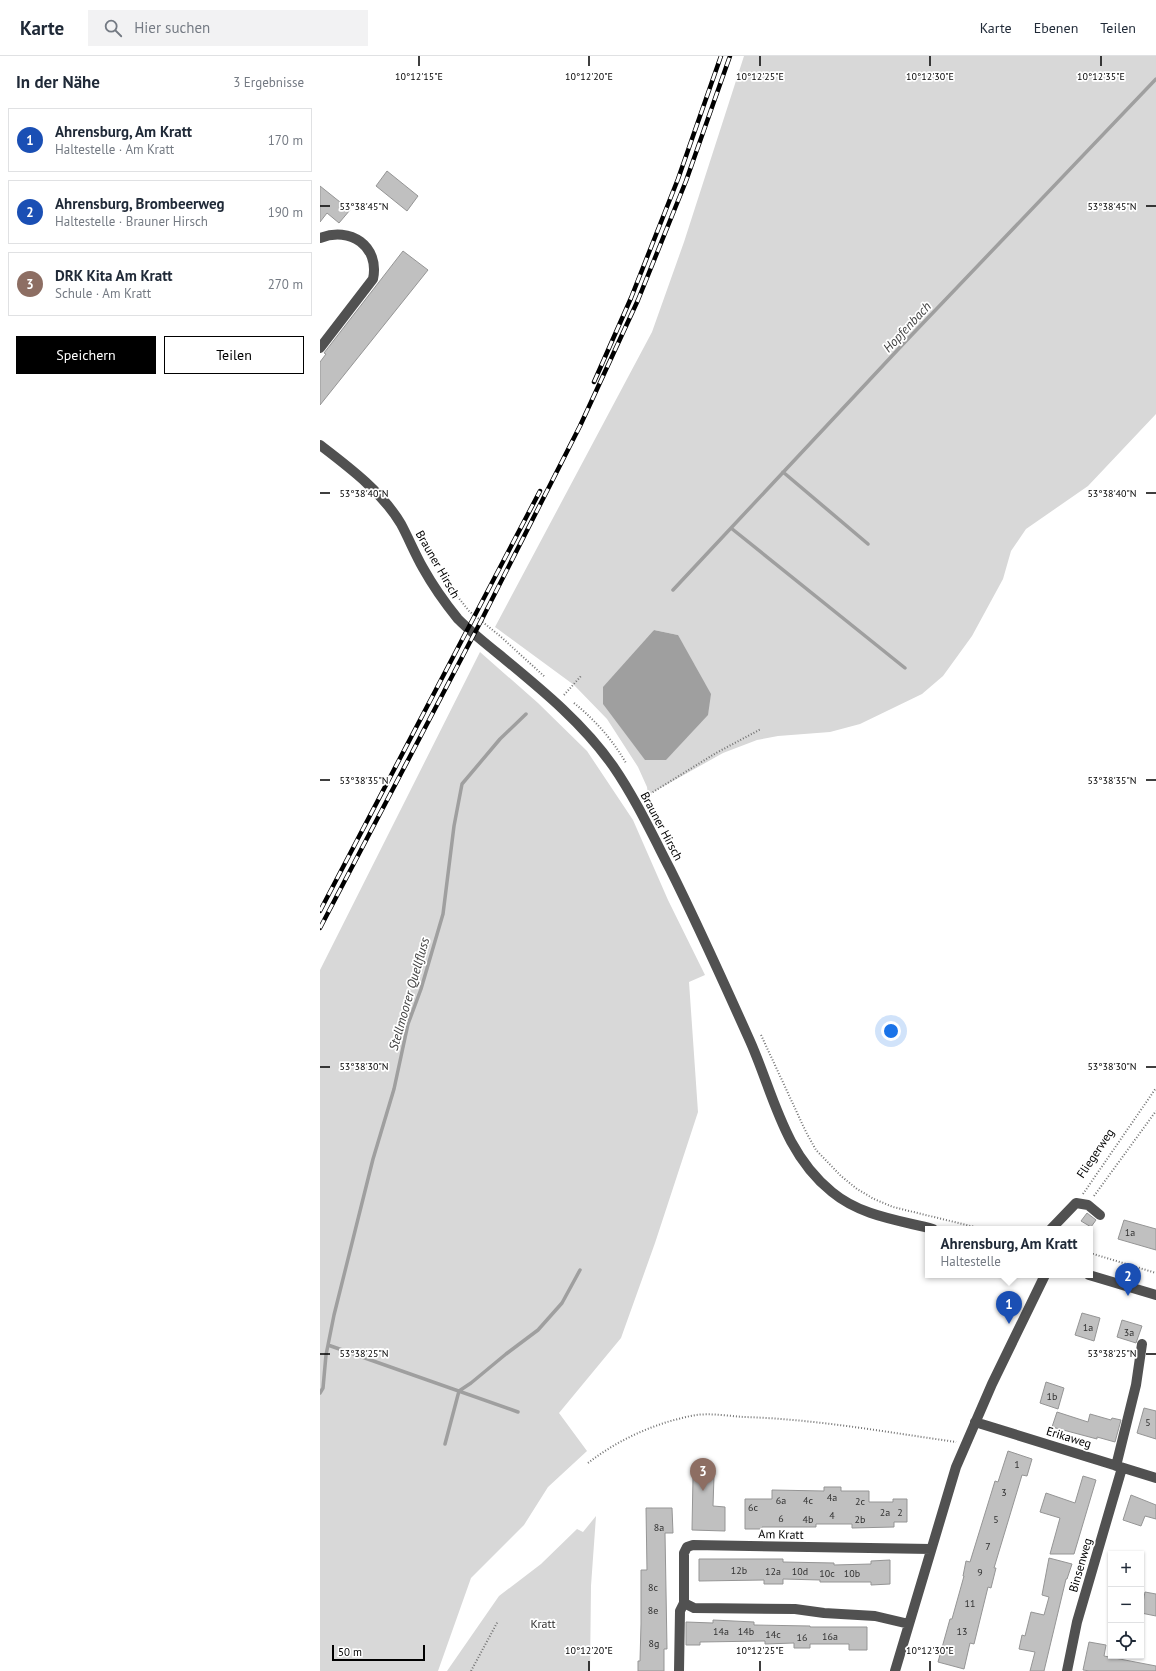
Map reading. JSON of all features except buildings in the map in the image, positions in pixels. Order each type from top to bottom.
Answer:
[{"type":"street","points":[[320,238],[337,234],[348,235],[358,240],[366,247],[370,254],[374,270],[373,279],[320,348]]},
{"type":"street","name":"Brauner Hirsch","points":[[320,445],[345,464],[368,485],[401,524],[423,568],[447,606],[467,629],[557,704],[595,742],[613,766],[636,803],[693,915],[751,1042],[780,1122],[802,1161],[812,1174],[842,1200],[853,1206],[884,1218],[925,1227]]},
{"type":"street","points":[[1054,1226],[1076,1203],[1088,1205],[1100,1215]]},
{"type":"street","points":[[1093,1276],[1156,1295]]},
{"type":"street","points":[[895,1671],[956,1467],[975,1422],[1044,1278]]},
{"type":"street","name":"Binsenweg","points":[[1067,1671],[1077,1622],[1119,1467],[1136,1385],[1142,1344]]},
{"type":"street","name":"Erikaweg","points":[[975,1422],[1156,1478]]},
{"type":"street","name":"Am Kratt","points":[[679,1671],[680,1611],[684,1603],[684,1553],[687,1548],[693,1545],[931,1549]]},
{"type":"street","points":[[684,1603],[694,1608],[796,1609],[824,1613],[875,1616],[909,1624]]},
{"type":"path","points":[[557,704],[581,676]]},
{"type":"path","points":[[636,803],[716,753],[761,729]]},
{"type":"path","name":"Fliegerweg","points":[[1076,1203],[1156,1088]]},
{"type":"path","points":[[1088,1205],[1156,1111]]},
{"type":"path","points":[[1093,1254],[1156,1273]]},
{"type":"path","points":[[588,1463],[612,1446],[633,1436],[658,1425],[697,1415],[778,1418],[967,1443]]},
{"type":"path","points":[[471,1671],[498,1621]]},
{"type":"green space","points":[[744,56],[1156,56],[1156,414],[1088,486],[1026,529],[1011,551],[1003,579],[972,636],[943,676],[922,694],[860,724],[830,732],[778,736],[757,740],[723,753],[648,795],[647,787],[638,767],[607,719],[574,685],[495,627],[652,332],[684,242]],"holes":[[[654,630],[678,635],[603,704]]]},
{"type":"green space","points":[[480,652],[538,703],[587,751],[633,820],[668,900],[705,975],[689,982],[698,1112],[655,1243],[621,1338],[559,1413],[587,1451],[548,1487],[524,1525],[471,1578],[438,1671],[320,1671],[320,970]]},
{"type":"green space","name":"Kratt","points":[[596,1516],[591,1586],[590,1671],[447,1671],[499,1596],[541,1564],[577,1529],[583,1532]]},
{"type":"shaded area","points":[[654,630],[678,635],[711,694],[708,715],[666,760],[645,760],[603,704],[603,687]]},
{"type":"waterway","name":"Hopfenbach","points":[[673,590],[905,342],[1156,79]]},
{"type":"waterway","points":[[783,472],[868,544]]},
{"type":"waterway","points":[[731,528],[905,668]]},
{"type":"waterway","name":"Stellmoorer Quellfluss","points":[[320,1393],[323,1388],[326,1355],[334,1315],[373,1159],[394,1089],[408,1024],[421,989],[443,914],[454,826],[462,784],[500,739],[526,714]]},
{"type":"waterway","points":[[445,1444],[459,1391],[538,1330],[562,1303],[580,1270]]},
{"type":"waterway","points":[[328,1345],[518,1412]]},
{"type":"railway","points":[[594,382],[631,298],[678,179],[721,56]]},
{"type":"railway","points":[[320,928],[481,621],[580,426],[638,300],[686,181],[730,56]]},
{"type":"railway","points":[[320,911],[540,491]]},
{"type":"place","name":"Ahrensburg, Brombeerweg","points":[[1128,1296]]},
{"type":"place","name":"Ahrensburg, Am Kratt","points":[[1009,1324]]},
{"type":"place","name":"DRK Kita Am Kratt","points":[[703,1491]]}]
